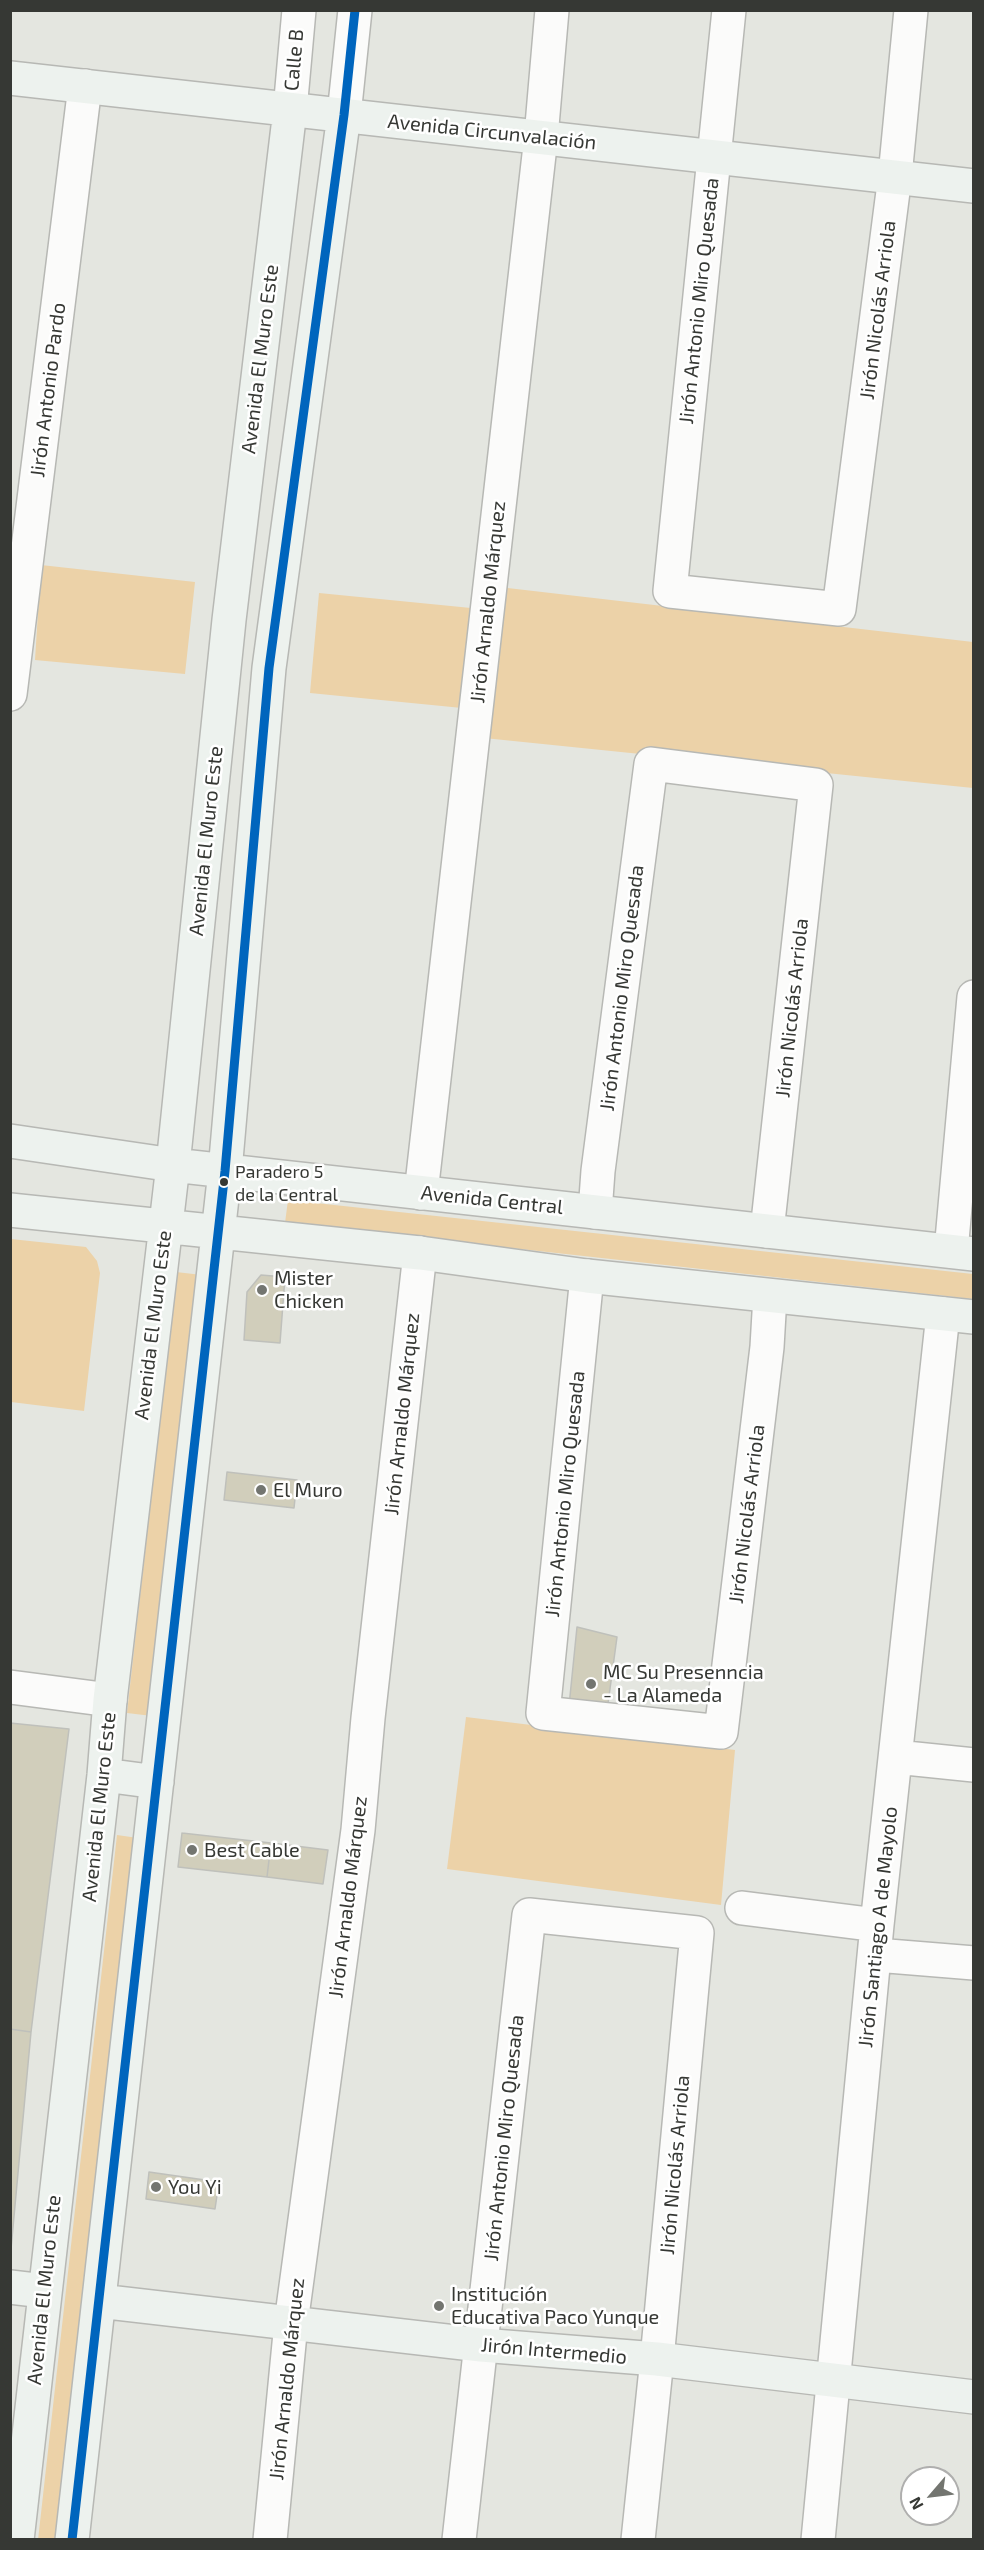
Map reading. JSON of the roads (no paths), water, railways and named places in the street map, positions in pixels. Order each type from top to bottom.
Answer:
[{"type":"main road","name":"Avenida Circunvalación","points":[[10,78],[974,186]]},
{"type":"main road","name":"Avenida El Muro Este","points":[[17,2540],[104,1775],[110,1700],[164,1226],[173,1165],[227,639],[290,110]]},
{"type":"main road","points":[[72,2540],[225,1171],[273,645],[344,115]]},
{"type":"main road","points":[[227,639],[273,645]]},
{"type":"main road","name":"Avenida Central","points":[[10,1141],[173,1165],[962,1252]]},
{"type":"main road","points":[[10,1210],[420,1253],[587,1276],[958,1316]]},
{"type":"main road","points":[[104,1775],[158,1782]]},
{"type":"main road","points":[[10,2287],[44,2291]]},
{"type":"main road","name":"Jirón Intermedio","points":[[99,2301],[481,2345],[657,2359],[974,2397]]},
{"type":"street","name":"Calle B","points":[[290,110],[299,10]]},
{"type":"street","points":[[344,115],[355,10]]},
{"type":"street","name":"Jirón Arnaldo Márquez","points":[[421,1193],[541,137],[552,10]]},
{"type":"street","name":"Jirón Antonio Miro Quesada","points":[[729,10],[670,591],[839,609]]},
{"type":"street","name":"Jirón Nicolás Arriola","points":[[839,609],[895,176],[911,10]]},
{"type":"street","name":"Jirón Antonio Pardo","points":[[10,694],[85,86]]},
{"type":"street","name":"Jirón Antonio Miro Quesada","points":[[595,1212],[598,1171],[651,764]]},
{"type":"street","name":"Jirón Nicolás Arriola","points":[[651,764],[816,785],[767,1231]]},
{"type":"street","points":[[962,1252],[974,997]]},
{"type":"street","name":"Jirón Arnaldo Márquez","points":[[270,2540],[291,2323],[358,1830],[368,1718],[420,1253]]},
{"type":"street","name":"Jirón Antonio Miro Quesada","points":[[587,1276],[543,1713],[722,1732]]},
{"type":"street","name":"Jirón Nicolás Arriola","points":[[722,1732],[770,1296]]},
{"type":"street","name":"Jirón Santiago A de Mayolo","points":[[818,2540],[896,1757],[958,1316]]},
{"type":"street","points":[[10,1687],[110,1700]]},
{"type":"street","points":[[896,1757],[974,1765]]},
{"type":"street","points":[[742,1908],[974,1963]]},
{"type":"street","name":"Jirón Antonio Miro Quesada","points":[[459,2540],[529,1915],[697,1934]]},
{"type":"street","name":"Jirón Nicolás Arriola","points":[[638,2540],[697,1934]]},
{"type":"place","name":"Paradero 5 de la Central","points":[[224,1182]]},
{"type":"place","name":"Mister Chicken","points":[[262,1290]]},
{"type":"place","name":"El Muro","points":[[261,1490]]},
{"type":"place","name":"MC Su Presenncia - La Alameda","points":[[591,1684]]},
{"type":"place","name":"Best Cable","points":[[192,1850]]},
{"type":"place","name":"You Yi","points":[[156,2187]]},
{"type":"place","name":"Institución Educativa Paco Yunque","points":[[439,2306]]}]
